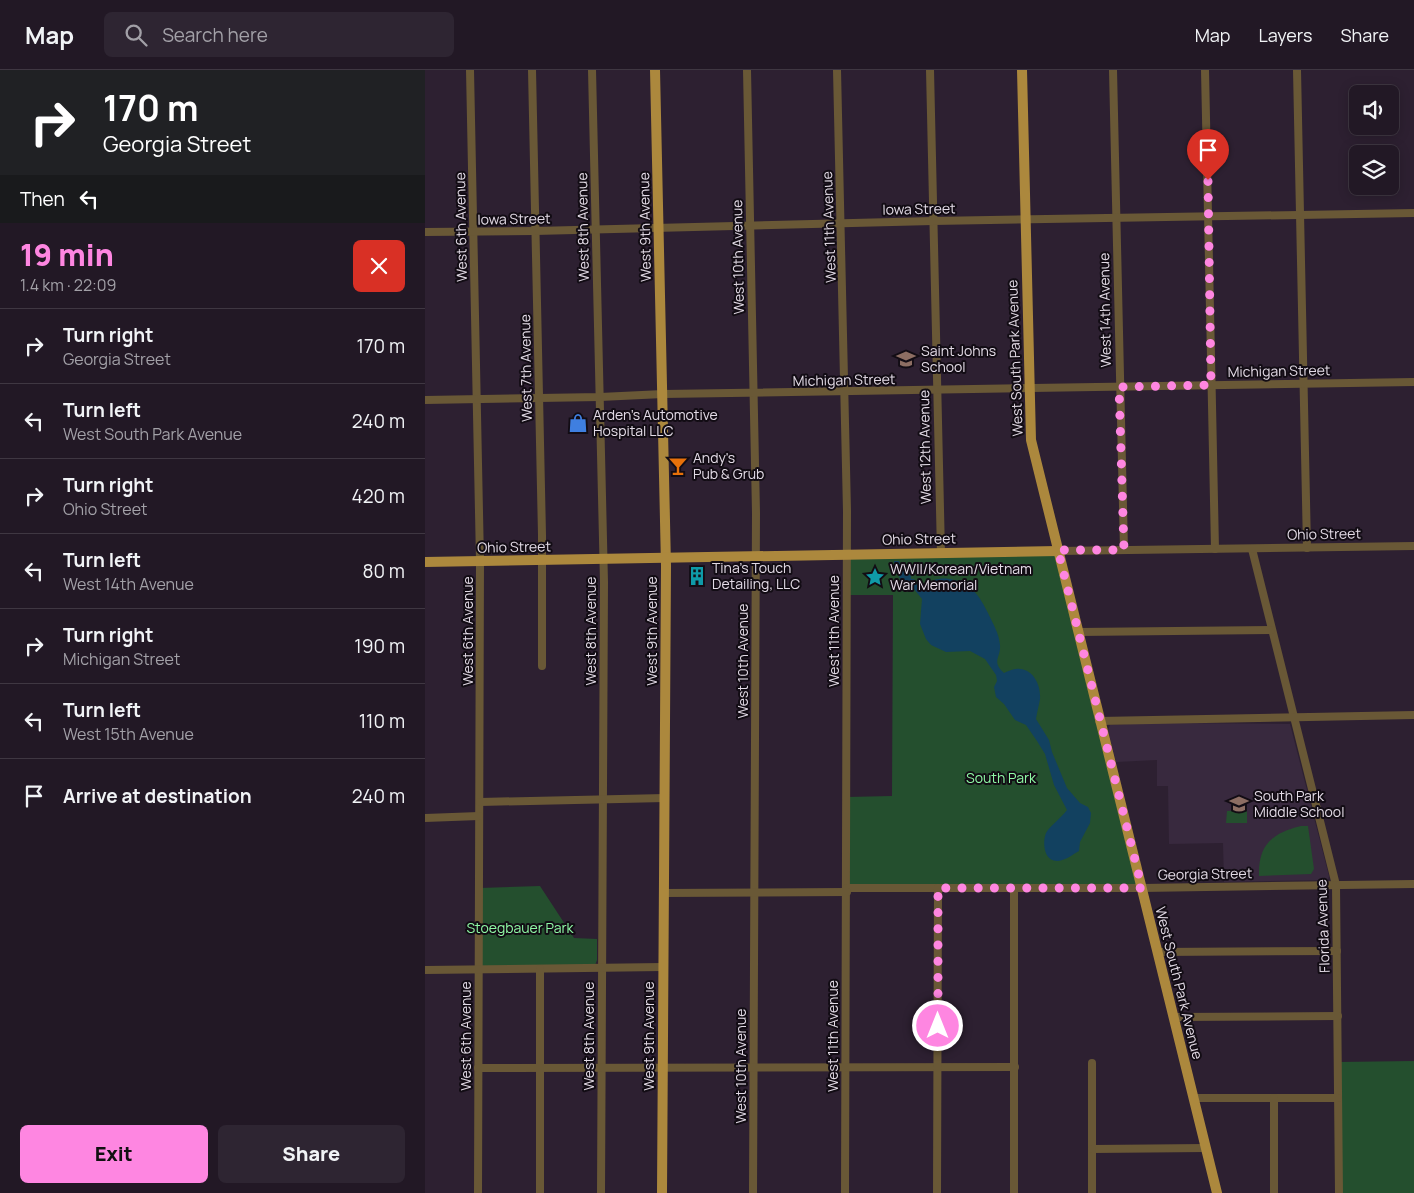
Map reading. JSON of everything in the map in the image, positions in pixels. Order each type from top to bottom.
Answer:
[{"type":"main road","name":"West 9th Avenue","points":[[655,70],[666,557],[662,1193]]},
{"type":"main road","name":"West South Park Avenue","points":[[1022,70],[1031,440],[1217,1193]]},
{"type":"main road","name":"Ohio Street","points":[[425,562],[1058,550]]},
{"type":"street","name":"West 6th Avenue","points":[[470,70],[480,561],[478,1193]]},
{"type":"street","name":"West 7th Avenue","points":[[532,70],[542,560],[542,666]]},
{"type":"street","name":"West 8th Avenue","points":[[593,70],[603,558],[601,1193]]},
{"type":"street","name":"West 10th Avenue","points":[[747,70],[756,556],[753,1193]]},
{"type":"street","name":"West 11th Avenue","points":[[837,70],[847,554],[845,1193]]},
{"type":"street","name":"West 12th Avenue","points":[[930,70],[941,553]]},
{"type":"street","name":"West 14th Avenue","points":[[1113,70],[1124,550]]},
{"type":"street","points":[[1205,70],[1215,549]]},
{"type":"street","points":[[1297,70],[1307,548]]},
{"type":"street","name":"Iowa Street","points":[[425,232],[1414,213]]},
{"type":"street","name":"Michigan Street","points":[[425,400],[663,394],[1414,382]]},
{"type":"street","name":"Ohio Street","points":[[1058,550],[1414,546]]},
{"type":"street","name":"Florida Avenue","points":[[1252,549],[1336,885],[1339,1193]]},
{"type":"street","points":[[1078,632],[1271,630]]},
{"type":"street","points":[[1099,720],[1414,715]]},
{"type":"street","points":[[480,802],[665,798]]},
{"type":"street","points":[[425,818],[479,816]]},
{"type":"street","name":"Georgia Street","points":[[663,893],[754,893],[938,888],[1142,888],[1414,884]]},
{"type":"street","points":[[937,1193],[938,888]]},
{"type":"street","points":[[1015,888],[1015,1193]]},
{"type":"street","points":[[1157,952],[1337,951]]},
{"type":"street","points":[[425,970],[663,967]]},
{"type":"street","points":[[540,969],[540,1193]]},
{"type":"street","points":[[1174,1017],[1338,1016]]},
{"type":"street","points":[[1092,1063],[1092,1193]]},
{"type":"street","points":[[478,1068],[1015,1067]]},
{"type":"street","points":[[1194,1098],[1338,1098]]},
{"type":"street","points":[[1274,1098],[1274,1193]]},
{"type":"street","points":[[1092,1150],[1206,1148]]},
{"type":"shaded area","name":"South Park Middle School","points":[[1150,723],[1290,724],[1329,876],[1328,880],[1224,882],[1223,843],[1169,844],[1168,786],[1157,786],[1157,760],[1116,762],[1108,730],[1110,725]]},
{"type":"green space","name":"South Park","points":[[1058,551],[1142,888],[847,888],[847,797],[892,796],[893,595],[847,595],[847,554]]},
{"type":"green space","points":[[1247,810],[1247,823],[1226,823],[1227,811]]},
{"type":"green space","points":[[1301,826],[1308,826],[1314,869],[1311,874],[1259,876],[1261,856],[1269,842],[1282,832]]},
{"type":"green space","name":"Stoegbauer Park","points":[[540,886],[574,938],[597,939],[597,960],[594,968],[479,970],[480,888]]},
{"type":"green space","points":[[1414,1061],[1414,1193],[1339,1193],[1338,1062]]},
{"type":"water","points":[[894,561],[899,561],[902,568],[911,576],[911,579],[914,579],[917,585],[921,587],[934,580],[944,578],[952,579],[971,588],[982,602],[997,633],[1000,649],[997,662],[1000,669],[1004,673],[1016,669],[1025,670],[1036,680],[1040,699],[1036,719],[1049,740],[1067,788],[1080,803],[1088,807],[1091,813],[1090,823],[1080,842],[1079,851],[1058,861],[1053,860],[1047,855],[1044,847],[1046,833],[1067,810],[1054,785],[1045,754],[1026,725],[1015,720],[1004,704],[996,697],[994,687],[997,681],[996,675],[985,659],[970,651],[946,652],[931,645],[926,639],[920,624],[922,599],[914,589],[903,584]]},
{"type":"place","name":"Saint Johns School","points":[[906,359]]},
{"type":"place","name":"Arden's Automotive Hospital LLC","points":[[578,423]]},
{"type":"place","name":"Andy's Pub & Grub","points":[[678,466]]},
{"type":"place","name":"Tina's Touch Detailing, LLC","points":[[697,576]]},
{"type":"place","name":"WWII/Korean/Vietnam War Memorial","points":[[875,577]]},
{"type":"place","name":"South Park Middle School","points":[[1239,804]]},
{"type":"route","points":[[938,1026],[938,888],[1142,888],[1058,550],[1124,550],[1119,387],[1211,385],[1208,180]]}]
